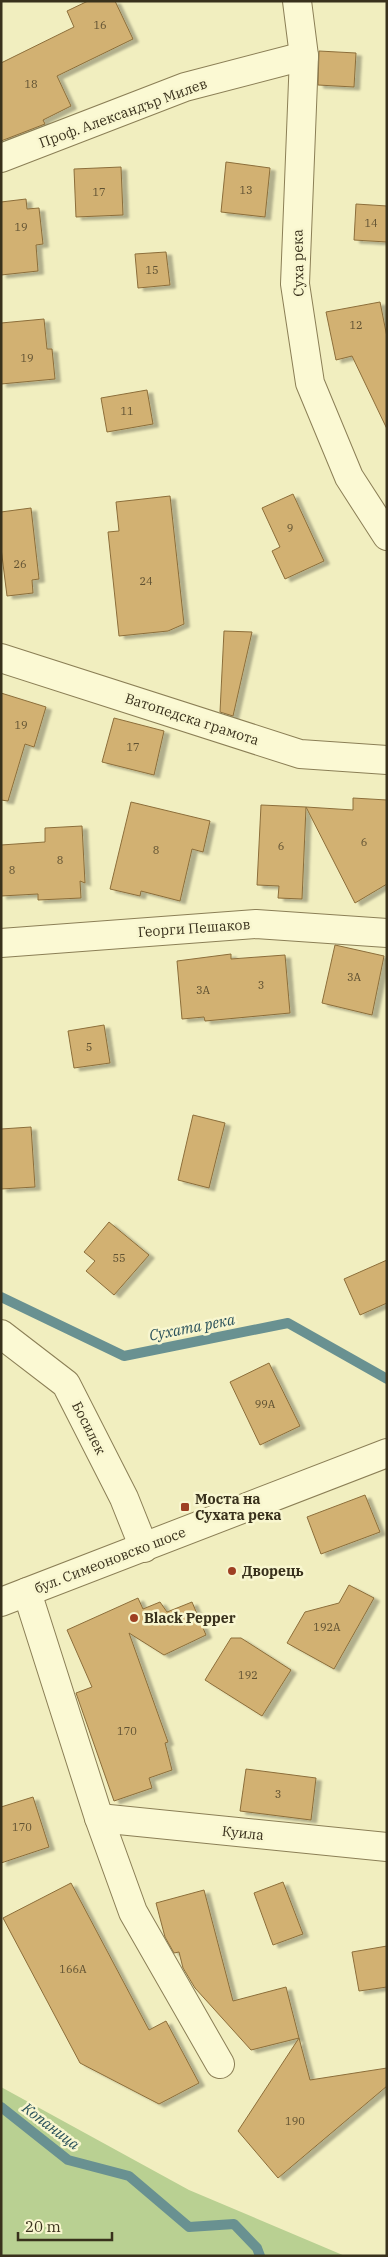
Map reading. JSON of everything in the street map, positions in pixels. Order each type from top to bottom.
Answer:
[{"type":"street","name":"Суха река","points":[[297,1],[304,56],[295,284],[310,383],[349,477],[387,536]]},
{"type":"street","name":"Проф. Александър Милев","points":[[1,158],[185,86],[304,56]]},
{"type":"street","name":"Ватопедска грамота","points":[[1,658],[300,754],[387,760]]},
{"type":"street","name":"Георги Пешаков","points":[[1,943],[256,924],[387,933]]},
{"type":"street","name":"Босилек","points":[[1,1334],[66,1384],[116,1482],[144,1548]]},
{"type":"street","name":"бул. Симеоновско шосе","points":[[1,1602],[387,1453]]},
{"type":"street","points":[[27,1592],[99,1818],[133,1912],[220,2064]]},
{"type":"street","name":"Куила","points":[[99,1818],[387,1848]]},
{"type":"green space","points":[[1,2087],[189,2190],[345,2256],[1,2256]]},
{"type":"building","points":[[88,1],[115,1],[133,39],[57,76],[71,106],[43,120],[45,124],[1,141],[1,63],[74,27],[67,11]]},
{"type":"building","points":[[319,51],[356,53],[354,87],[318,85]]},
{"type":"building","points":[[226,162],[270,168],[265,217],[221,212]]},
{"type":"building","points":[[121,167],[123,215],[76,217],[74,169]]},
{"type":"building","points":[[26,199],[27,209],[39,208],[43,244],[36,245],[38,271],[1,275],[1,202]]},
{"type":"building","points":[[356,204],[387,206],[387,242],[354,240]]},
{"type":"building","points":[[166,252],[170,285],[138,288],[135,254]]},
{"type":"building","points":[[380,302],[387,337],[387,429],[352,356],[336,360],[326,312]]},
{"type":"building","points":[[44,319],[47,349],[52,349],[55,379],[1,384],[1,323]]},
{"type":"building","points":[[147,390],[153,424],[107,432],[101,398]]},
{"type":"building","points":[[293,494],[324,561],[285,579],[272,551],[280,547],[262,508]]},
{"type":"building","points":[[170,496],[184,624],[168,631],[119,636],[108,532],[119,531],[116,502]]},
{"type":"building","points":[[31,508],[39,579],[32,580],[33,593],[7,596],[1,548],[1,512]]},
{"type":"building","points":[[224,631],[252,632],[233,716],[220,712]]},
{"type":"building","points":[[1,693],[46,707],[34,747],[25,744],[8,801],[1,800]]},
{"type":"building","points":[[114,718],[164,731],[154,775],[102,762]]},
{"type":"building","points":[[353,798],[387,800],[387,884],[355,903],[306,807],[353,810]]},
{"type":"building","points":[[131,802],[210,821],[203,852],[192,849],[180,901],[141,891],[140,896],[110,889]]},
{"type":"building","points":[[261,805],[306,807],[302,899],[278,898],[279,886],[257,885]]},
{"type":"building","points":[[82,826],[85,883],[80,881],[81,898],[38,900],[38,894],[1,896],[1,845],[45,842],[45,828]]},
{"type":"building","points":[[335,945],[384,956],[372,1015],[322,1003]]},
{"type":"building","points":[[231,954],[231,959],[285,955],[290,1013],[205,1021],[204,1017],[182,1019],[177,961]]},
{"type":"building","points":[[104,1025],[110,1063],[74,1068],[68,1031]]},
{"type":"building","points":[[193,1115],[225,1123],[209,1188],[178,1180]]},
{"type":"building","points":[[31,1127],[35,1187],[1,1189],[1,1129]]},
{"type":"building","points":[[109,1222],[149,1255],[114,1295],[86,1271],[95,1261],[84,1252]]},
{"type":"building","points":[[387,1260],[387,1303],[360,1315],[344,1279]]},
{"type":"building","points":[[269,1363],[300,1426],[260,1445],[230,1382]]},
{"type":"building","points":[[365,1495],[380,1532],[321,1554],[307,1517]]},
{"type":"building","points":[[349,1585],[374,1598],[334,1669],[287,1643],[305,1612],[339,1603]]},
{"type":"building","points":[[138,1598],[143,1609],[160,1602],[167,1612],[192,1602],[206,1635],[164,1655],[129,1633],[168,1742],[165,1743],[172,1770],[149,1778],[152,1788],[114,1801],[76,1693],[92,1687],[67,1630]]},
{"type":"building","points":[[231,1638],[241,1638],[291,1670],[262,1716],[205,1680]]},
{"type":"building","points":[[246,1769],[316,1778],[311,1820],[240,1811]]},
{"type":"building","points":[[33,1797],[49,1847],[1,1863],[1,1807]]},
{"type":"building","points":[[283,1882],[303,1934],[273,1945],[254,1893]]},
{"type":"building","points":[[71,1883],[149,2030],[166,2021],[199,2083],[159,2104],[80,2063],[3,1918]]},
{"type":"building","points":[[204,1890],[233,2001],[286,1987],[299,2038],[251,2050],[195,1988],[183,1968],[179,1952],[174,1953],[165,1937],[156,1903]]},
{"type":"building","points":[[387,1946],[387,1987],[359,1991],[352,1952]]},
{"type":"building","points":[[299,2038],[310,2080],[387,2068],[387,2086],[278,2178],[238,2131]]},
{"type":"waterway","name":"Сухата река","points":[[1,1297],[124,1356],[288,1323],[387,1379]]},
{"type":"waterway","name":"Копаница","points":[[1,2107],[68,2160],[129,2176],[189,2227],[234,2224],[257,2248],[260,2256]]},
{"type":"place","name":"Моста на Сухата река","points":[[185,1507]]},
{"type":"place","name":"Дворець","points":[[232,1571]]},
{"type":"place","name":"Black Pepper","points":[[134,1618]]}]
